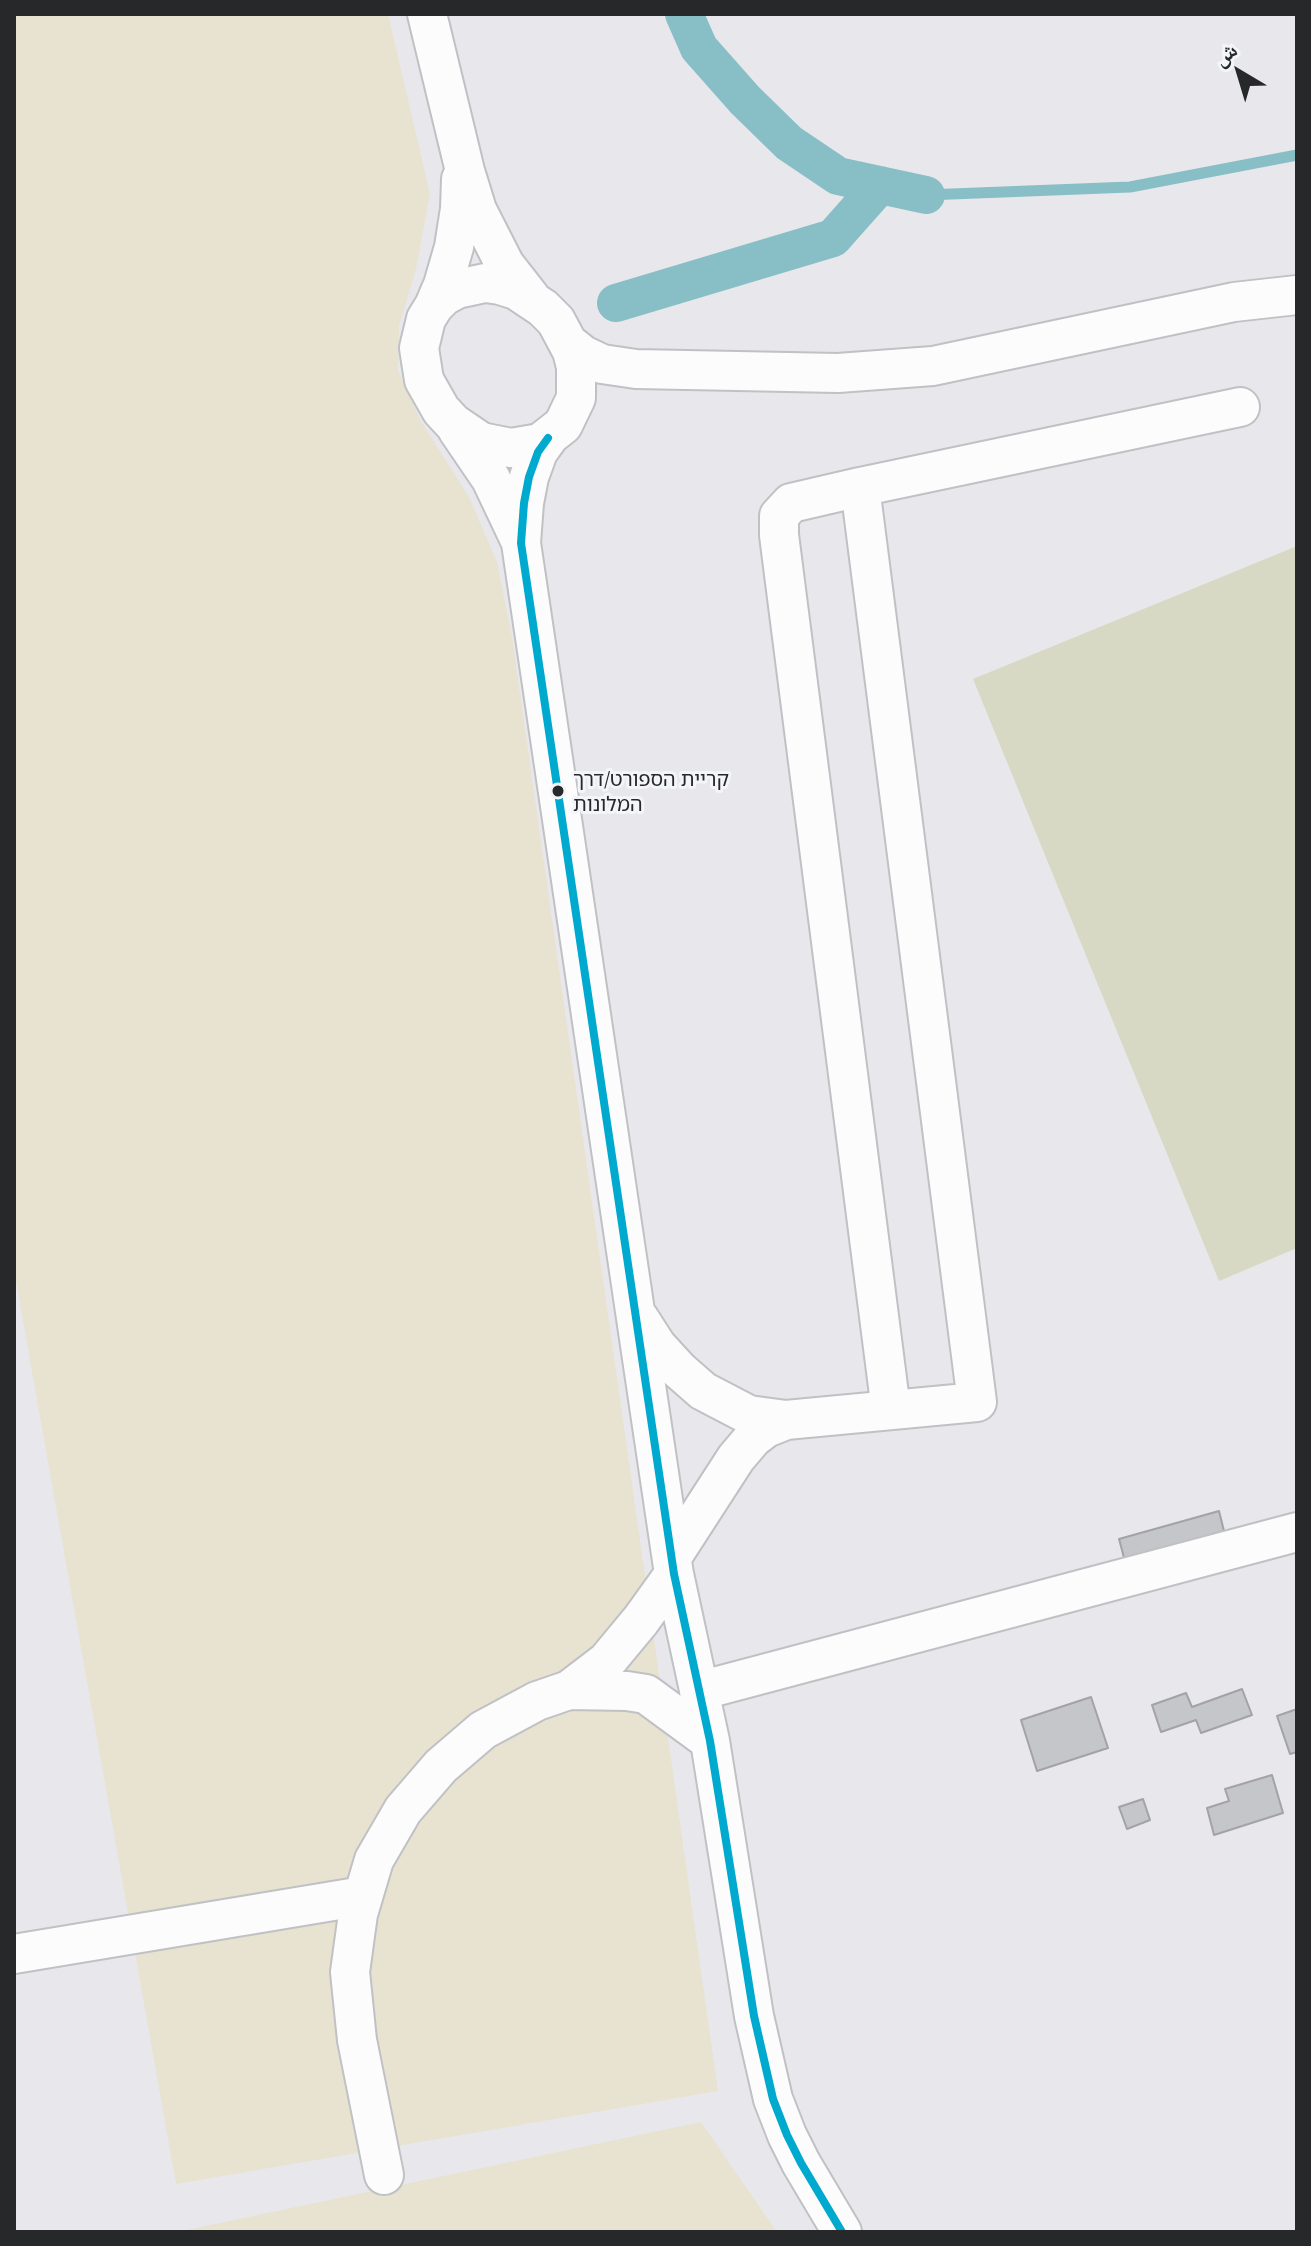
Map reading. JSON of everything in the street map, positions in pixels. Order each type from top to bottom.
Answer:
[{"type":"street","points":[[427,14],[460,152],[485,229],[505,265],[530,297],[556,321],[568,343],[576,367],[576,398]]},
{"type":"street","points":[[460,152],[461,189],[456,237],[450,266],[421,333],[420,364],[431,395],[491,479],[521,543]]},
{"type":"street","points":[[434,306],[457,289],[485,283],[500,285],[530,297]]},
{"type":"street","points":[[568,343],[602,364],[636,369],[838,373],[933,366],[1234,302],[1297,295]]},
{"type":"street","points":[[453,423],[481,442],[496,446],[526,447],[540,443],[563,425],[576,398],[599,379],[636,369]]},
{"type":"street","points":[[891,1410],[779,516],[791,503],[1240,407]]},
{"type":"street","points":[[548,438],[538,452],[529,477],[521,543],[673,1565],[710,1741],[754,2016],[773,2099],[801,2163],[842,2232]]},
{"type":"street","points":[[636,1313],[657,1346],[679,1370],[703,1391],[749,1415],[786,1420],[977,1402],[860,487]]},
{"type":"street","points":[[384,2175],[357,2040],[350,1972],[358,1914],[374,1860],[403,1810],[441,1766],[483,1730],[537,1701],[569,1690],[607,1661],[641,1620],[736,1458],[766,1428],[786,1420]]},
{"type":"street","points":[[699,1691],[1297,1532]]},
{"type":"street","points":[[569,1690],[646,1694],[710,1741]]},
{"type":"street","points":[[14,1954],[363,1896]]},
{"type":"green space","points":[[1297,546],[1297,1248],[1219,1281],[973,679]]},
{"type":"sand","points":[[14,14],[388,14],[430,194],[416,269],[399,326],[398,370],[421,421],[469,497],[497,562],[512,637],[718,2091],[176,2184],[14,1270]]},
{"type":"sand","points":[[701,2122],[777,2232],[177,2232]]},
{"type":"building","points":[[1219,1511],[1224,1531],[1210,1535],[1211,1541],[1126,1565],[1119,1539]]},
{"type":"building","points":[[1242,1689],[1252,1715],[1201,1733],[1196,1720],[1161,1732],[1152,1705],[1186,1693],[1192,1707]]},
{"type":"building","points":[[1091,1697],[1108,1748],[1037,1771],[1021,1720]]},
{"type":"building","points":[[1297,1709],[1297,1752],[1290,1754],[1277,1716]]},
{"type":"building","points":[[1272,1775],[1283,1813],[1214,1835],[1207,1808],[1229,1801],[1225,1789]]},
{"type":"building","points":[[1143,1799],[1150,1820],[1127,1829],[1119,1807]]},
{"type":"waterway","points":[[684,14],[699,48],[789,143],[838,176],[926,195]]},
{"type":"waterway","points":[[926,195],[1130,187],[1297,155]]},
{"type":"waterway","points":[[616,303],[833,238],[880,185]]},
{"type":"transit line","points":[[548,438],[538,452],[529,477],[521,543],[674,1574],[710,1741],[754,2016],[773,2099],[801,2163],[842,2232]]},
{"type":"place","name":"קריית הספורט/דרך המלונות","points":[[558,791]]}]
